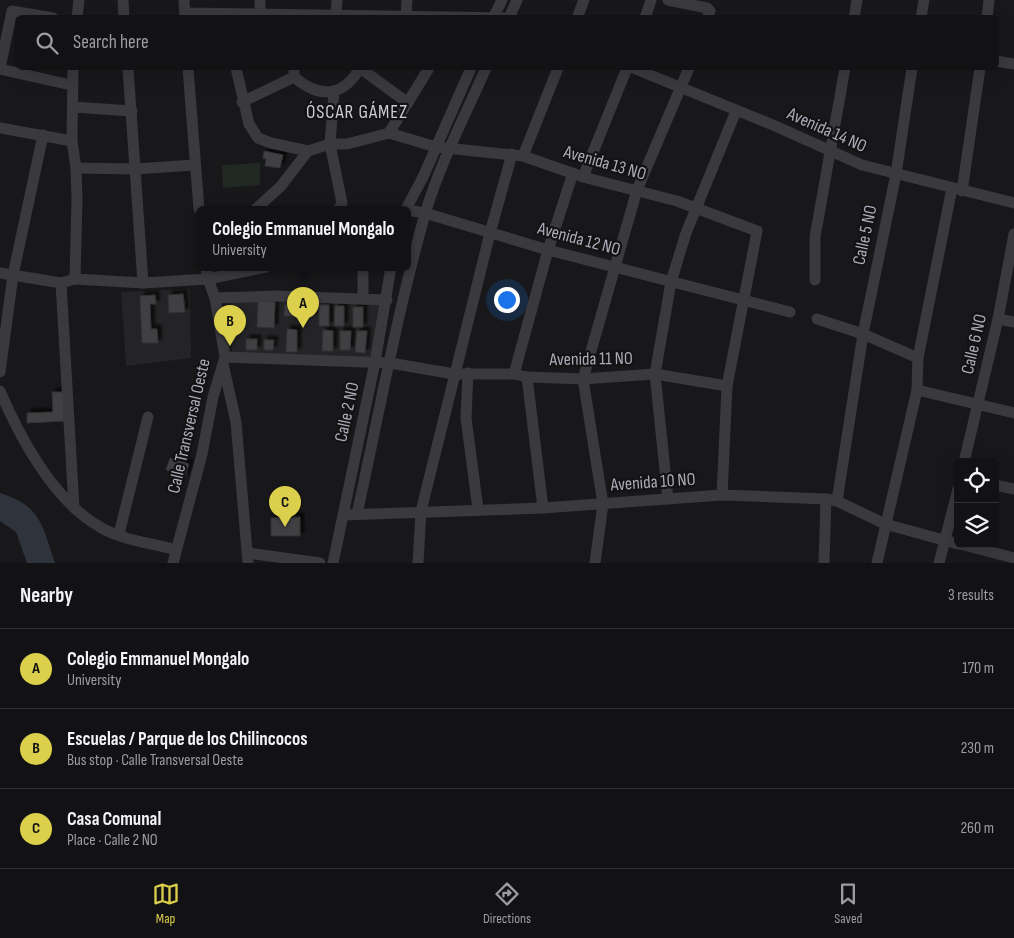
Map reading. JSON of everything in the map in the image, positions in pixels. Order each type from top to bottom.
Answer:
[{"type":"street","points":[[77,15],[79,0]]},
{"type":"street","points":[[122,0],[124,15]]},
{"type":"street","points":[[184,0],[185,15]]},
{"type":"street","points":[[260,0],[260,14]]},
{"type":"street","points":[[336,14],[337,0]]},
{"type":"street","points":[[406,15],[407,0]]},
{"type":"street","points":[[494,15],[502,0]]},
{"type":"street","points":[[510,15],[517,0]]},
{"type":"street","points":[[578,15],[584,0]]},
{"type":"street","points":[[646,15],[651,0]]},
{"type":"street","points":[[668,0],[707,8],[710,11],[708,15]]},
{"type":"street","points":[[854,15],[857,0]]},
{"type":"street","points":[[922,15],[924,0]]},
{"type":"street","points":[[987,15],[989,0]]},
{"type":"street","points":[[35,15],[12,11],[0,69],[71,85]]},
{"type":"street","points":[[243,15],[278,15]]},
{"type":"street","points":[[316,15],[355,15]]},
{"type":"street","points":[[999,62],[1014,64]]},
{"type":"street","points":[[73,70],[71,85],[73,107],[72,141],[76,168],[75,279]]},
{"type":"street","points":[[128,70],[143,284]]},
{"type":"street","points":[[188,70],[199,206]]},
{"type":"street","points":[[236,70],[242,102],[249,124],[258,138],[284,147],[308,151],[330,144],[348,144],[389,133],[428,70]]},
{"type":"street","points":[[242,102],[294,72],[309,87],[334,92],[351,82],[359,70]]},
{"type":"street","points":[[363,70],[408,103]]},
{"type":"street","points":[[408,206],[470,70]]},
{"type":"street","points":[[357,514],[390,363],[426,213],[449,148],[485,70]]},
{"type":"street","points":[[418,563],[421,511],[490,233],[518,155],[557,70]]},
{"type":"street","points":[[514,374],[548,250],[578,175],[626,70]]},
{"type":"street","name":"Avenida 14 NO","points":[[638,70],[772,125],[862,165],[1014,203]]},
{"type":"street","points":[[595,563],[603,504],[583,379],[637,190],[687,70]]},
{"type":"street","points":[[815,280],[815,237],[845,70]]},
{"type":"street","name":"Calle 5 NO","points":[[831,500],[896,174],[912,70]]},
{"type":"street","points":[[877,563],[917,390],[918,358],[957,189],[980,70]]},
{"type":"street","points":[[334,92],[330,144],[342,206]]},
{"type":"street","points":[[73,107],[132,111]]},
{"type":"street","points":[[668,499],[655,374],[672,282],[695,209],[736,111]]},
{"type":"street","points":[[0,128],[72,141]]},
{"type":"street","name":"Avenida 13 NO","points":[[389,133],[436,147],[518,155],[578,175],[637,190],[754,229],[758,233],[743,302]]},
{"type":"street","points":[[0,372],[2,334],[43,136]]},
{"type":"street","points":[[259,206],[281,186],[308,151]]},
{"type":"street","points":[[76,168],[135,169],[194,165]]},
{"type":"street","name":"Avenida 12 NO","points":[[411,211],[426,213],[548,250],[614,266],[743,302],[790,312]]},
{"type":"street","name":"Calle 6 NO","points":[[965,458],[1011,270],[1014,234]]},
{"type":"street","name":"Calle Transversal Oeste","points":[[173,563],[202,454],[213,397],[224,360],[215,298],[207,271]]},
{"type":"street","points":[[0,273],[61,283],[75,279],[143,284],[208,279],[247,271]]},
{"type":"street","points":[[362,271],[363,299]]},
{"type":"street","name":"Calle 2 NO","points":[[333,563],[375,362],[391,271]]},
{"type":"street","points":[[61,283],[74,508]]},
{"type":"street","points":[[215,298],[275,296],[387,300]]},
{"type":"street","points":[[722,494],[727,386],[743,302]]},
{"type":"street","points":[[817,319],[863,334],[918,358]]},
{"type":"street","points":[[998,319],[1014,322]]},
{"type":"street","points":[[224,360],[236,422],[248,558],[320,563]]},
{"type":"street","name":"Avenida 11 NO","points":[[224,360],[375,362],[454,374],[514,374],[527,377],[583,379],[655,374],[727,386]]},
{"type":"street","points":[[468,374],[466,418],[478,510]]},
{"type":"street","points":[[527,377],[543,508]]},
{"type":"street","points":[[0,390],[12,419],[48,480],[74,508],[100,527],[176,550]]},
{"type":"street","points":[[917,390],[1014,413]]},
{"type":"street","points":[[119,534],[148,417]]},
{"type":"street","points":[[999,486],[1014,489]]},
{"type":"street","name":"Avenida 10 NO","points":[[343,515],[543,508],[722,494],[831,500],[885,524],[954,543]]},
{"type":"street","points":[[824,563],[831,500]]},
{"type":"street","points":[[939,563],[954,503]]},
{"type":"street","name":"Avenida 10 NO","points":[[975,548],[1014,558]]},
{"type":"shaded area","points":[[260,163],[260,185],[223,188],[222,165]]},
{"type":"shaded area","points":[[190,289],[191,358],[126,366],[121,292]]},
{"type":"shaded area","points":[[230,300],[379,304],[370,357],[232,352]]},
{"type":"shaded area","points":[[0,493],[14,498],[32,511],[43,528],[55,563],[27,563],[16,532],[0,521]]},
{"type":"building","points":[[264,151],[283,155],[280,168],[265,166]]},
{"type":"building","points":[[183,294],[185,312],[169,313],[168,295]]},
{"type":"building","points":[[155,295],[156,304],[150,304],[151,329],[157,329],[158,343],[142,343],[140,296]]},
{"type":"building","points":[[258,301],[275,302],[274,328],[257,327]]},
{"type":"building","points":[[285,304],[296,304],[296,316],[284,316]]},
{"type":"building","points":[[301,305],[313,305],[313,317],[301,316]]},
{"type":"building","points":[[319,305],[329,305],[329,326],[319,326]]},
{"type":"building","points":[[335,306],[344,306],[344,326],[334,326]]},
{"type":"building","points":[[353,307],[363,307],[363,327],[353,327]]},
{"type":"building","points":[[287,329],[297,330],[297,352],[286,352]]},
{"type":"building","points":[[323,330],[333,331],[333,351],[322,351]]},
{"type":"building","points":[[340,331],[351,331],[350,350],[340,350]]},
{"type":"building","points":[[357,331],[367,331],[365,353],[355,352]]},
{"type":"building","points":[[246,339],[257,339],[257,350],[246,350]]},
{"type":"building","points":[[264,340],[274,340],[273,350],[264,350]]},
{"type":"building","points":[[52,392],[66,392],[67,421],[27,423],[27,413],[53,412]]},
{"type":"building","points":[[170,458],[189,464],[185,477],[166,470]]},
{"type":"building","points":[[300,517],[300,536],[271,536],[271,518]]},
{"type":"place","name":"Colegio Emmanuel Mongalo","points":[[303,328]]},
{"type":"place","name":"Escuelas / Parque de los Chilincocos","points":[[230,346]]},
{"type":"place","name":"Casa Comunal","points":[[285,527]]},
{"type":"district","name":"ÓSCAR GÁMEZ","points":[[357,112]]}]
